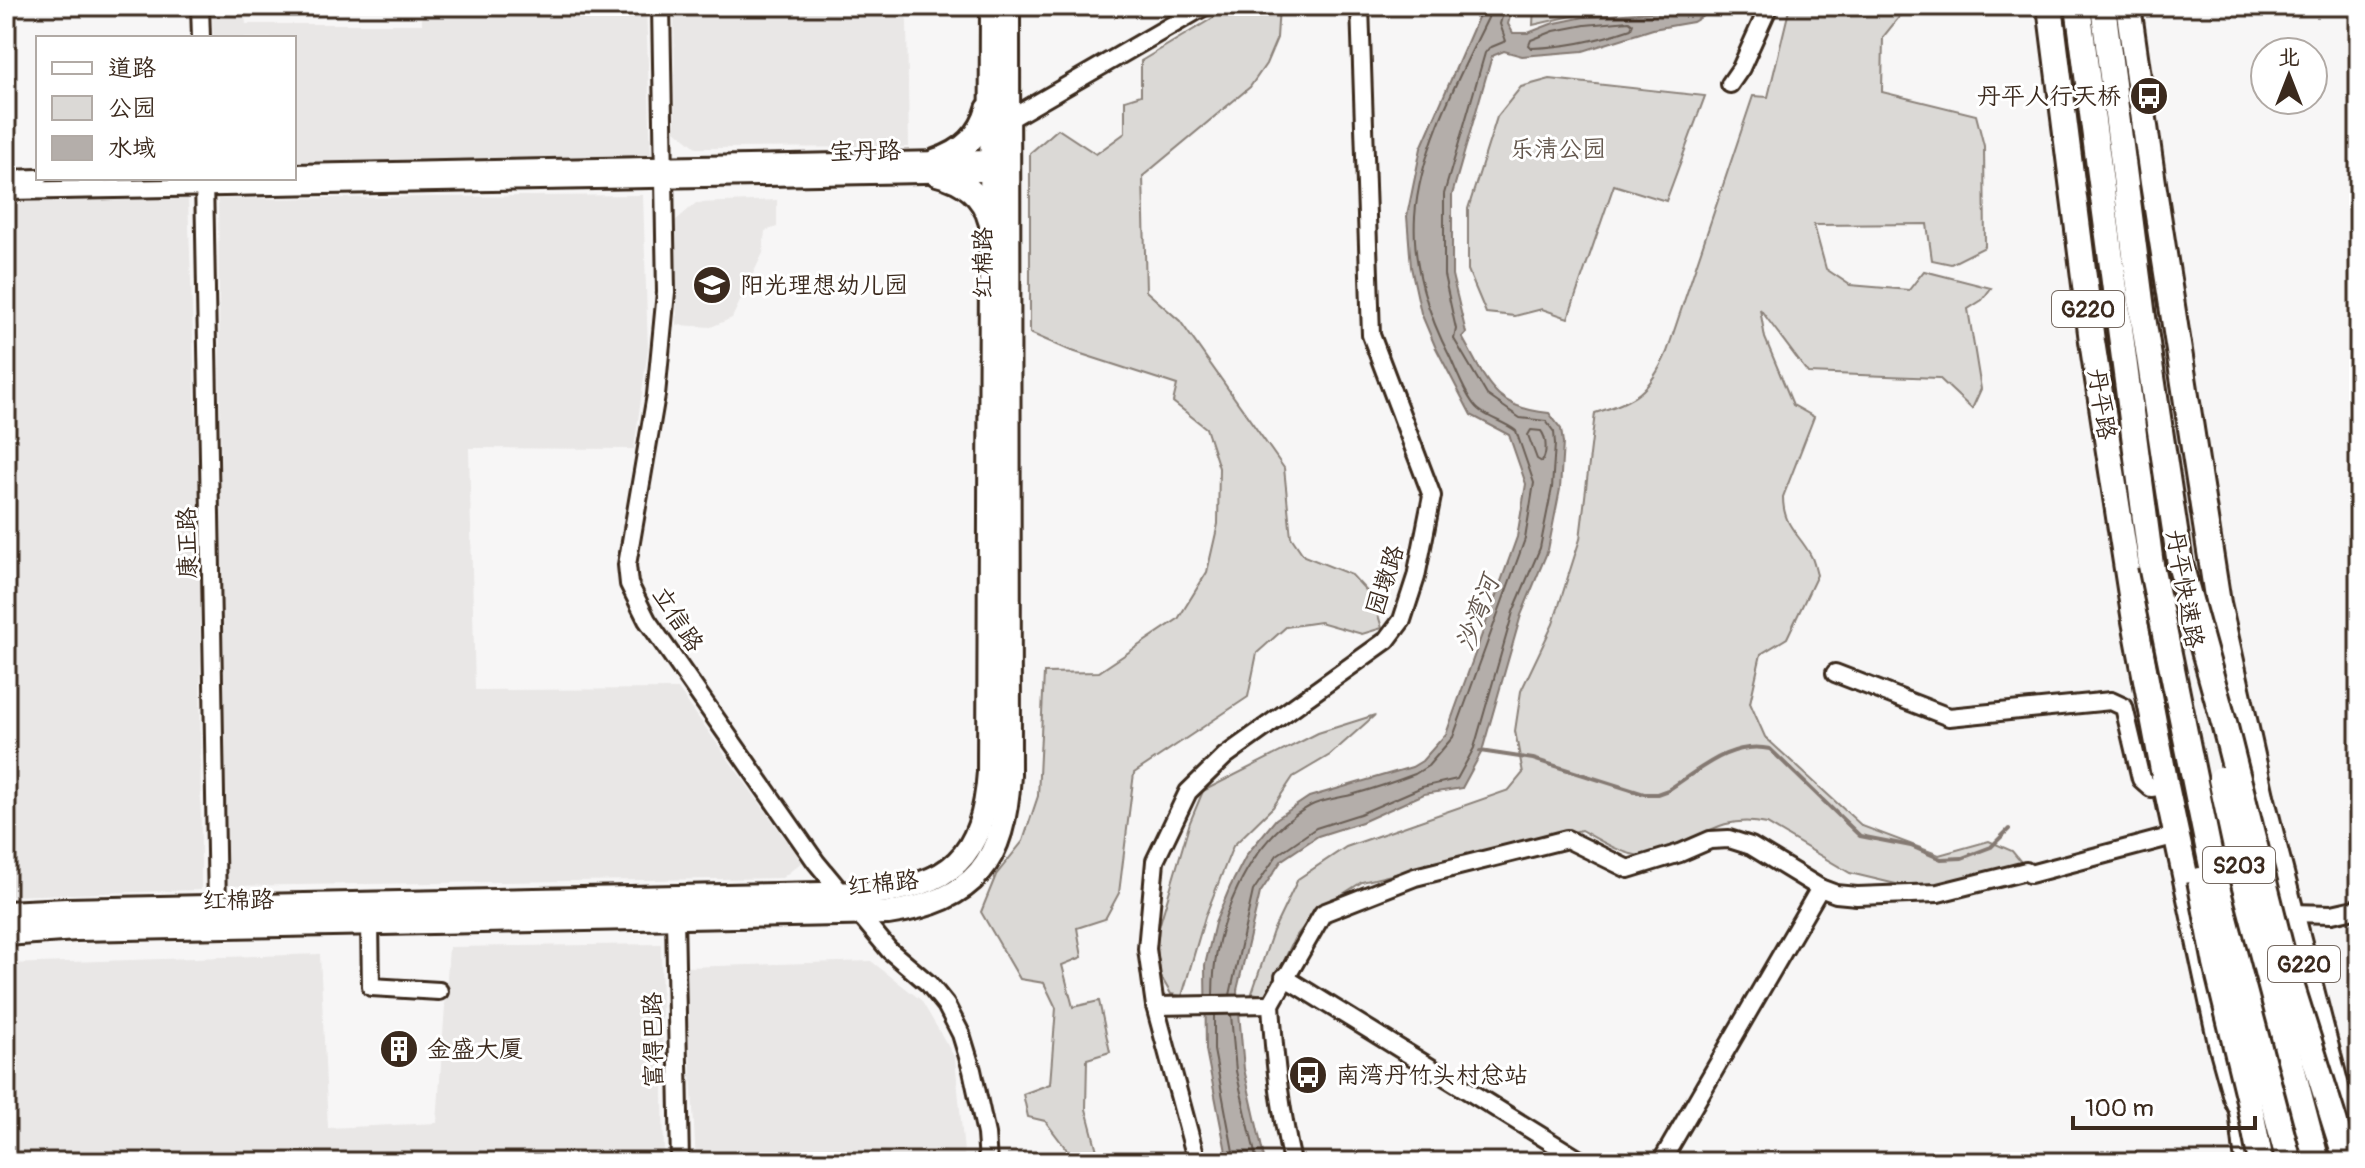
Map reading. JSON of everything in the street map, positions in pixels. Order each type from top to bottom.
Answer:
[{"type":"highway","name":"丹平路","points":[[2050,6],[2092,341],[2133,612],[2166,786]]},
{"type":"highway","points":[[2058,6],[2065,114]]},
{"type":"highway","name":"丹平快速路","points":[[2078,6],[2151,565],[2214,876],[2289,1162]]},
{"type":"highway","name":"丹平快速路","points":[[2103,6],[2180,564],[2211,734],[2243,880],[2317,1162]]},
{"type":"highway","name":"G220","points":[[2126,6],[2218,603],[2261,796],[2354,1162]]},
{"type":"highway","points":[[2153,183],[2160,429]]},
{"type":"highway","points":[[2076,199],[2134,434]]},
{"type":"highway","points":[[2180,564],[2285,965],[2347,1162]]},
{"type":"highway","points":[[2151,565],[2187,812],[2216,964],[2261,1162]]},
{"type":"highway","name":"G220","points":[[2166,786],[2221,1043],[2236,1097],[2267,1162]]},
{"type":"highway","points":[[2198,934],[2291,913]]},
{"type":"main road","name":"红棉路","points":[[6,934],[76,929],[859,914],[913,909],[940,901],[963,889],[992,854],[1002,829],[1009,775],[992,6]]},
{"type":"main road","name":"红棉路","points":[[6,913],[843,894],[904,890],[934,880],[957,863],[972,844],[982,822],[989,772],[991,228],[997,166],[1008,120],[1008,6]]},
{"type":"main road","points":[[991,228],[982,203],[973,192],[937,167],[972,139],[987,114],[992,96]]},
{"type":"street","points":[[200,6],[201,36]]},
{"type":"street","name":"立信路","points":[[661,6],[666,292],[656,395],[629,547],[629,584],[647,620],[816,862],[889,950],[929,984],[951,1015],[961,1034],[972,1070],[986,1134],[988,1162]]},
{"type":"street","points":[[1008,120],[1205,6]]},
{"type":"street","name":"园墩路","points":[[1197,1162],[1155,1006],[1147,949],[1155,861],[1188,792],[1225,756],[1387,640],[1402,620],[1419,563],[1432,496],[1371,335],[1360,6]]},
{"type":"street","points":[[1730,84],[1741,68],[1769,6]]},
{"type":"street","name":"宝丹路","points":[[6,191],[204,183],[997,166]]},
{"type":"street","name":"宝丹路","points":[[296,173],[664,172]]},
{"type":"street","points":[[6,179],[36,178]]},
{"type":"street","name":"康正路","points":[[204,183],[217,907]]},
{"type":"street","points":[[1835,673],[1949,717],[2111,701],[2119,703],[2124,707],[2141,779],[2145,786],[2151,788],[2166,786]]},
{"type":"street","points":[[1292,1162],[1279,1099],[1271,1004],[1323,913],[1415,877],[1567,839],[1628,869],[1710,840],[1729,839],[1751,846],[1820,888],[1836,894],[1938,893],[2026,871],[2030,874],[2177,835]]},
{"type":"street","points":[[1661,1162],[1820,888]]},
{"type":"street","points":[[2291,913],[2332,914],[2359,908]]},
{"type":"street","name":"富得巴路","points":[[675,917],[680,1162]]},
{"type":"street","points":[[370,923],[371,987],[439,991]]},
{"type":"street","points":[[1284,977],[1583,1162]]},
{"type":"street","points":[[1155,1006],[1271,1004]]},
{"type":"street","points":[[2236,1097],[2244,1162]]},
{"type":"shaded area","points":[[6,6],[186,6],[186,7],[6,12]]},
{"type":"shaded area","points":[[212,6],[244,7],[246,24],[422,24],[422,6],[646,6],[651,156],[296,164],[296,36],[213,36]]},
{"type":"shaded area","points":[[674,6],[901,6],[907,20],[909,147],[697,148],[675,130]]},
{"type":"shaded area","points":[[643,195],[648,349],[634,449],[469,448],[475,690],[678,689],[802,862],[782,878],[225,886],[218,199]]},
{"type":"shaded area","points":[[188,198],[200,528],[201,890],[6,896],[6,202]]},
{"type":"shaded area","name":"阳光理想幼儿园","points":[[777,200],[777,227],[765,231],[763,253],[732,318],[711,327],[677,325],[675,221],[696,203]]},
{"type":"shaded area","points":[[661,944],[664,1162],[6,1162],[6,964],[320,954],[328,1128],[437,1123],[449,947]]},
{"type":"shaded area","points":[[871,961],[921,1000],[955,1058],[965,1162],[696,1162],[685,967]]},
{"type":"green space","points":[[1233,6],[1279,6],[1277,38],[1266,64],[1250,87],[1143,176],[1146,291],[1180,321],[1284,468],[1291,537],[1304,556],[1352,575],[1373,598],[1382,628],[1362,634],[1320,622],[1286,627],[1257,653],[1248,697],[1134,773],[1119,893],[1105,919],[1077,928],[1082,957],[1062,965],[1073,1007],[1099,1001],[1110,1052],[1087,1059],[1086,1109],[1100,1162],[1073,1162],[1045,1121],[1028,1117],[1023,1094],[1050,1084],[1056,1008],[1044,983],[1020,979],[981,912],[996,875],[1023,841],[1038,796],[1044,673],[1099,672],[1178,619],[1207,572],[1218,524],[1219,468],[1206,428],[1173,402],[1177,385],[1069,350],[1030,333],[1030,153],[1058,129],[1096,154],[1125,133],[1125,100],[1141,95],[1141,61]]},
{"type":"green space","points":[[1534,6],[1659,6],[1576,15],[1533,25]]},
{"type":"green space","points":[[1790,6],[1908,6],[1883,37],[1882,92],[1976,115],[1984,146],[1985,247],[1951,264],[1932,260],[1927,224],[1814,225],[1826,269],[1850,285],[1909,290],[1924,271],[1991,288],[1982,300],[1968,309],[1981,389],[1972,409],[1939,378],[1808,373],[1760,309],[1765,338],[1793,405],[1814,417],[1783,497],[1789,523],[1811,556],[1817,575],[1787,638],[1761,654],[1750,703],[1765,737],[1862,826],[1939,855],[1989,841],[2012,851],[2026,868],[1921,890],[1850,873],[1767,824],[1747,821],[1730,823],[1674,849],[1644,856],[1620,850],[1581,830],[1362,882],[1316,911],[1294,939],[1268,996],[1252,993],[1273,931],[1298,879],[1346,847],[1509,790],[1523,773],[1515,731],[1521,691],[1553,624],[1580,539],[1595,413],[1640,393],[1654,377],[1667,352],[1753,96],[1768,97]]},
{"type":"green space","name":"乐清公园","points":[[1550,79],[1705,96],[1666,201],[1614,185],[1568,318],[1542,309],[1515,316],[1486,313],[1468,270],[1468,209],[1497,117],[1521,87]]},
{"type":"green space","points":[[1375,715],[1330,755],[1293,777],[1273,807],[1233,846],[1205,917],[1182,996],[1171,994],[1160,975],[1156,937],[1190,822],[1203,791],[1318,733]]},
{"type":"water","points":[[1483,6],[1513,6],[1508,24],[1513,33],[1528,33],[1584,17],[1651,12],[1677,6],[1702,6],[1708,13],[1693,22],[1653,29],[1583,51],[1522,56],[1504,51],[1492,56],[1452,195],[1452,275],[1466,333],[1462,337],[1486,379],[1494,390],[1515,405],[1549,413],[1561,429],[1560,489],[1548,550],[1521,615],[1482,751],[1462,788],[1424,794],[1362,822],[1318,836],[1282,860],[1260,893],[1237,990],[1244,1069],[1265,1162],[1228,1162],[1206,1050],[1205,965],[1215,923],[1230,887],[1247,854],[1276,819],[1309,797],[1412,767],[1422,761],[1446,734],[1517,537],[1526,484],[1509,435],[1471,415],[1435,346],[1421,313],[1411,267],[1407,216],[1421,148]]},
{"type":"waterway","points":[[1480,751],[1533,759],[1644,794],[1657,794],[1729,753],[1756,747],[1770,749],[1860,836],[1911,846],[1941,859],[1962,858],[1991,847],[2009,829]]},
{"type":"place","name":"丹平人行天桥","points":[[2149,96]]},
{"type":"place","name":"阳光理想幼儿园","points":[[712,285]]},
{"type":"place","name":"金盛大厦","points":[[399,1049]]},
{"type":"place","name":"南湾丹竹头村总站","points":[[1308,1075]]},
{"type":"water label","name":"沙湾河","points":[[1477,613]]}]
